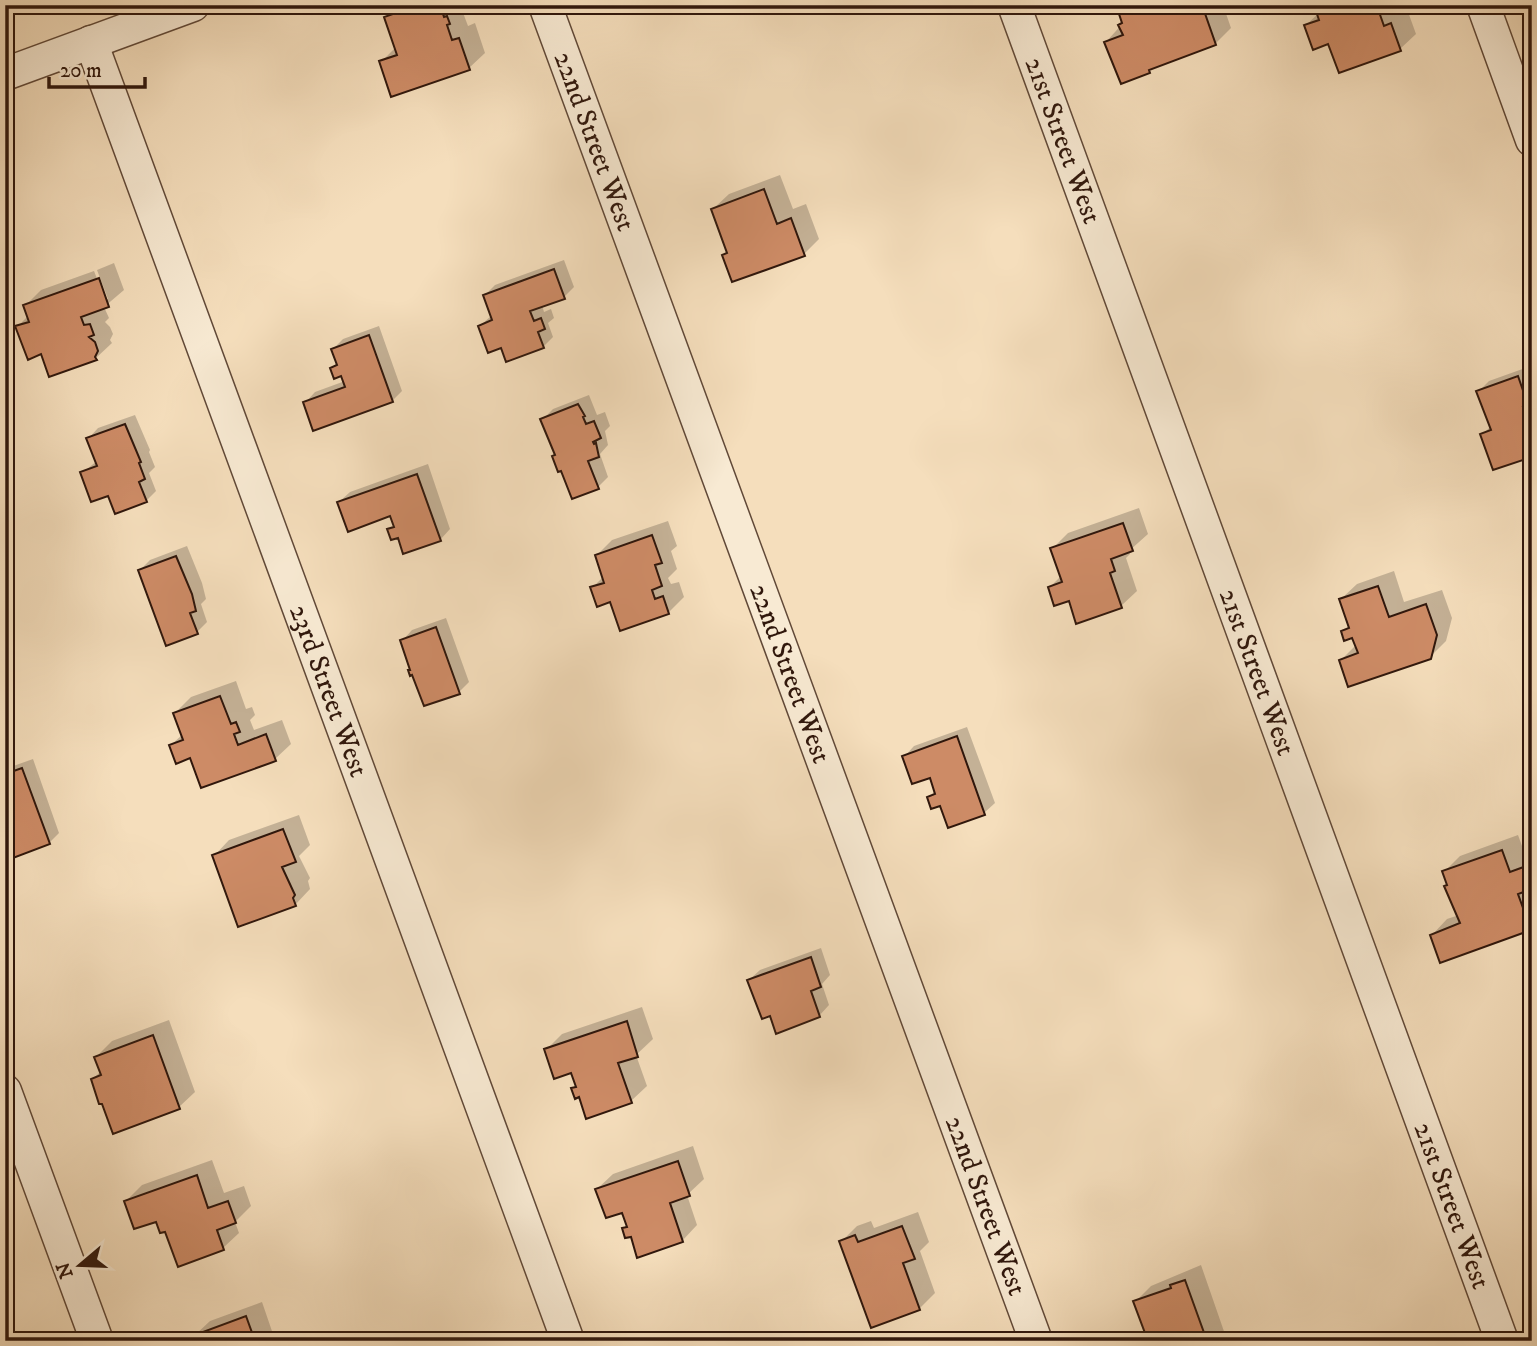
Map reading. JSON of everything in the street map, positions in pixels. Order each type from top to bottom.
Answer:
[{"type":"street","points":[[5,74],[193,5]]},
{"type":"street","name":"22nd Street West","points":[[545,5],[1035,1341]]},
{"type":"street","name":"21st Street West","points":[[1014,5],[1503,1341]]},
{"type":"street","points":[[1483,5],[1532,140]]},
{"type":"street","name":"23rd Street West","points":[[91,42],[568,1341]]},
{"type":"street","points":[[5,1091],[97,1341]]},
{"type":"building","points":[[419,5],[440,5],[450,24],[447,25],[452,40],[459,38],[470,70],[391,97],[379,61],[397,55],[384,17]]},
{"type":"building","points":[[629,5],[652,5],[632,12]]},
{"type":"building","points":[[1116,5],[1202,5],[1216,45],[1149,70],[1150,73],[1121,84],[1104,42],[1123,35],[1118,25],[1122,23]]},
{"type":"building","points":[[1314,5],[1383,5],[1384,7],[1378,9],[1384,26],[1391,23],[1401,51],[1339,73],[1328,44],[1313,50],[1304,25],[1319,20]]},
{"type":"building","points":[[764,189],[777,224],[791,218],[805,256],[732,282],[722,255],[727,253],[711,209]]},
{"type":"building","points":[[554,269],[565,299],[530,311],[534,321],[541,318],[545,329],[538,332],[544,348],[506,362],[501,348],[488,353],[478,326],[492,320],[483,295]]},
{"type":"building","points":[[99,278],[109,307],[81,317],[84,325],[90,324],[94,335],[89,337],[95,342],[97,360],[49,377],[41,354],[28,360],[15,326],[29,322],[23,305]]},
{"type":"building","points":[[369,335],[393,402],[313,431],[303,402],[345,387],[341,376],[334,379],[330,368],[337,365],[331,349]]},
{"type":"building","points":[[1518,376],[1528,405],[1523,407],[1529,422],[1532,421],[1532,457],[1493,470],[1480,434],[1491,430],[1476,391]]},
{"type":"building","points":[[578,404],[586,424],[594,421],[601,438],[593,442],[596,443],[599,457],[588,461],[599,489],[572,499],[561,471],[558,472],[552,456],[555,455],[540,419]]},
{"type":"building","points":[[125,424],[141,462],[139,463],[145,479],[139,482],[147,502],[115,514],[108,496],[91,502],[80,472],[97,466],[86,438]]},
{"type":"building","points":[[417,474],[441,541],[403,554],[398,538],[391,540],[387,529],[394,527],[390,516],[348,532],[337,502]]},
{"type":"building","points":[[1123,523],[1133,551],[1111,559],[1115,571],[1110,573],[1122,608],[1076,624],[1069,601],[1054,606],[1048,587],[1062,582],[1050,548]]},
{"type":"building","points":[[652,535],[662,563],[655,565],[662,586],[652,590],[655,599],[663,596],[669,614],[620,631],[610,602],[597,607],[590,587],[604,583],[595,555]]},
{"type":"building","points":[[176,556],[192,594],[196,611],[190,613],[198,634],[166,646],[138,570]]},
{"type":"building","points":[[1378,586],[1389,617],[1426,604],[1437,635],[1431,659],[1348,687],[1339,660],[1358,653],[1352,638],[1344,641],[1341,631],[1349,628],[1339,599]]},
{"type":"building","points":[[436,627],[460,694],[424,706],[412,675],[410,676],[400,640]]},
{"type":"building","points":[[220,696],[231,724],[236,722],[240,732],[234,734],[238,745],[266,734],[276,761],[201,788],[190,758],[176,764],[169,745],[183,740],[173,713]]},
{"type":"building","points":[[957,736],[985,815],[948,828],[940,806],[931,809],[927,797],[935,794],[930,778],[912,784],[902,756]]},
{"type":"building","points":[[22,768],[50,844],[13,858],[5,836],[5,774]]},
{"type":"building","points":[[283,829],[296,862],[282,867],[295,895],[293,898],[296,906],[238,927],[212,855]]},
{"type":"building","points":[[1502,850],[1510,872],[1529,865],[1532,872],[1532,889],[1518,894],[1531,930],[1440,963],[1430,935],[1460,923],[1444,886],[1447,885],[1442,871]]},
{"type":"building","points":[[811,957],[821,987],[811,991],[820,1017],[776,1034],[770,1016],[762,1019],[747,980]]},
{"type":"building","points":[[627,1021],[638,1057],[618,1063],[632,1103],[586,1119],[579,1097],[575,1099],[571,1088],[576,1087],[571,1073],[554,1079],[544,1049]]},
{"type":"building","points":[[153,1035],[180,1109],[113,1134],[91,1079],[101,1075],[94,1057]]},
{"type":"building","points":[[678,1161],[690,1196],[670,1203],[683,1242],[637,1258],[631,1237],[625,1238],[622,1228],[627,1227],[622,1213],[606,1218],[595,1189]]},
{"type":"building","points":[[197,1175],[208,1208],[228,1201],[236,1223],[217,1230],[224,1250],[178,1267],[165,1232],[160,1233],[156,1222],[134,1229],[124,1201]]},
{"type":"building","points":[[902,1226],[915,1259],[903,1263],[920,1310],[871,1328],[839,1241],[855,1235],[858,1242]]},
{"type":"building","points":[[1185,1280],[1207,1341],[1148,1341],[1133,1301],[1171,1288],[1170,1285]]},
{"type":"building","points":[[246,1316],[255,1341],[194,1341],[192,1336]]}]
